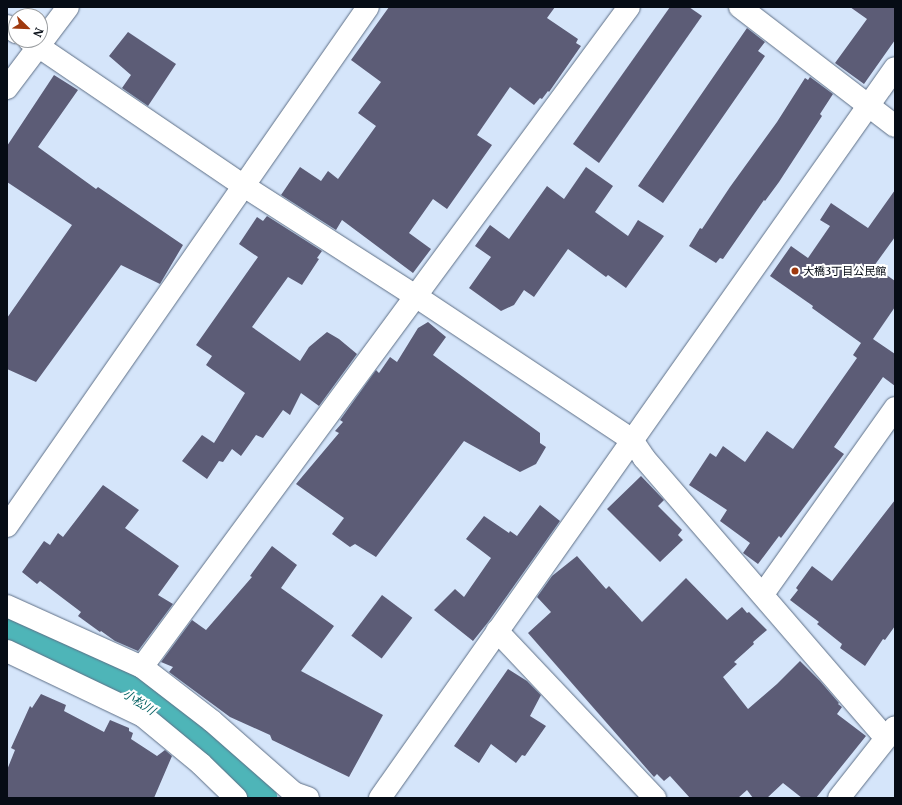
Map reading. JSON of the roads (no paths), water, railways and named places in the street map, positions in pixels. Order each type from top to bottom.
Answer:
[{"type":"street","points":[[48,28],[68,7]]},
{"type":"street","points":[[7,526],[368,7]]},
{"type":"street","points":[[142,667],[414,295],[629,7]]},
{"type":"street","points":[[740,7],[895,126]]},
{"type":"street","points":[[7,88],[30,48]]},
{"type":"street","points":[[40,48],[244,186],[414,295],[632,440],[644,458],[763,594],[891,732],[839,798]]},
{"type":"street","points":[[380,798],[895,68]]},
{"type":"street","points":[[763,594],[895,408]]},
{"type":"street","points":[[7,606],[142,667],[212,721],[294,793],[308,798]]},
{"type":"street","points":[[498,631],[655,798]]},
{"type":"street","points":[[7,651],[143,716],[201,764],[236,798]]},
{"type":"waterway","name":"小松川","points":[[7,631],[68,660],[150,707],[256,798]]},
{"type":"place","name":"大橋3丁目公民館","points":[[795,271]]}]
